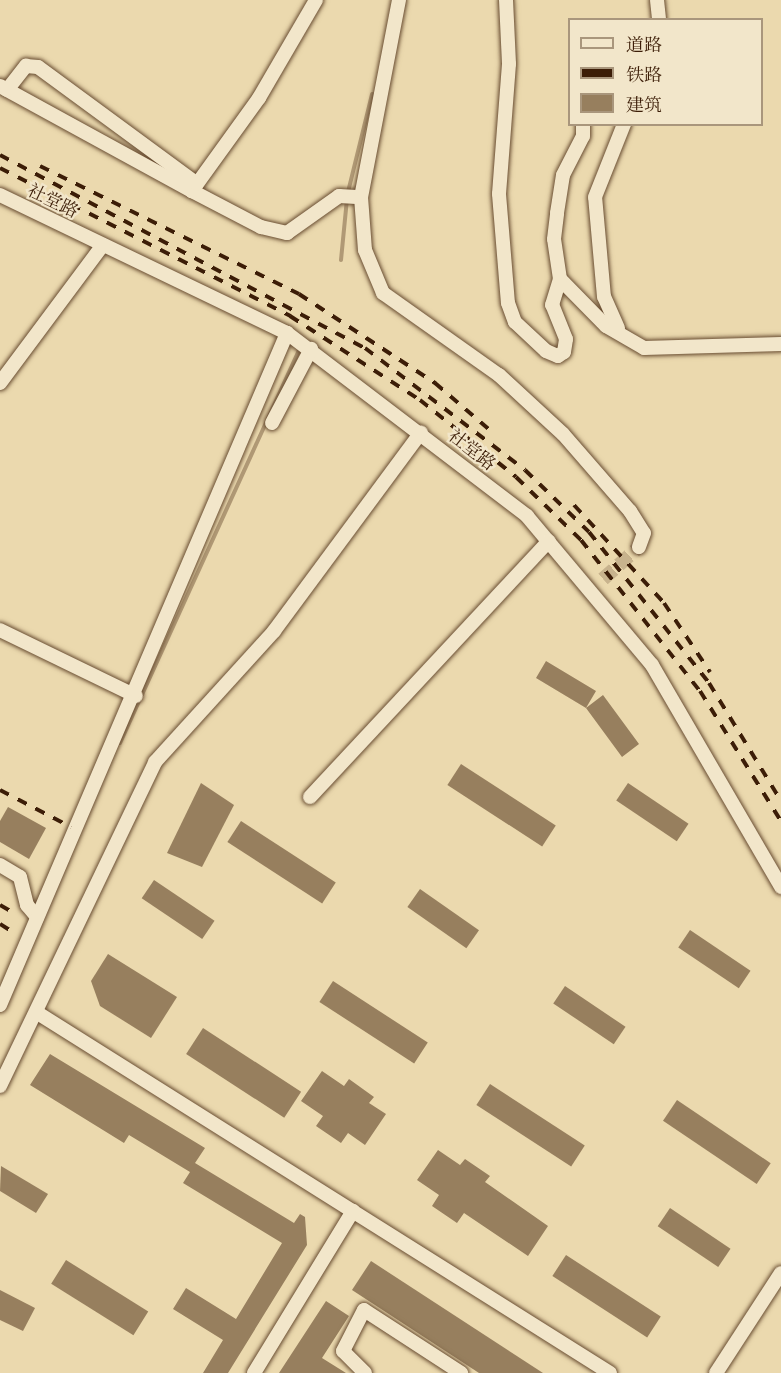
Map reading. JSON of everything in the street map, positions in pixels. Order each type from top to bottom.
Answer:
[{"type":"street","points":[[194,188],[259,98],[316,0]]},
{"type":"street","points":[[399,0],[358,197],[365,250],[383,293],[499,375],[563,434],[630,511],[644,532],[639,547]]},
{"type":"street","points":[[506,0],[509,64],[499,194],[508,303],[529,337],[558,356],[567,346],[552,305],[560,279],[554,239],[563,175],[583,136],[583,126]]},
{"type":"street","points":[[657,0],[659,18]]},
{"type":"street","points":[[194,188],[38,67],[26,66],[3,88],[194,188],[261,227],[287,233],[339,196],[358,197]]},
{"type":"street","points":[[623,126],[595,196],[604,297],[624,339]]},
{"type":"street","name":"社堂路","points":[[0,195],[287,333],[421,432],[527,516],[593,589],[652,665],[781,887]]},
{"type":"street","points":[[0,383],[103,245]]},
{"type":"street","points":[[560,279],[624,339],[665,351],[739,341],[781,344]]},
{"type":"street","points":[[0,1005],[136,696],[287,333]]},
{"type":"street","points":[[272,423],[311,349]]},
{"type":"street","points":[[0,1086],[155,762],[274,631],[421,432]]},
{"type":"street","points":[[310,797],[549,541]]},
{"type":"street","points":[[593,589],[603,579]]},
{"type":"street","points":[[0,630],[136,696]]},
{"type":"street","points":[[0,865],[20,877],[27,905],[37,917]]},
{"type":"street","points":[[36,1012],[610,1373]]},
{"type":"street","points":[[254,1373],[353,1211]]},
{"type":"street","points":[[716,1373],[781,1273]]},
{"type":"street","points":[[364,1373],[343,1351],[364,1310],[461,1373]]},
{"type":"building","points":[[546,661],[596,691],[586,708],[536,678]]},
{"type":"building","points":[[603,695],[639,744],[622,757],[586,708]]},
{"type":"building","points":[[461,764],[556,826],[542,847],[447,785]]},
{"type":"building","points":[[201,783],[234,805],[202,867],[167,853]]},
{"type":"building","points":[[628,783],[689,824],[677,841],[616,800]]},
{"type":"building","points":[[8,807],[46,828],[29,859],[0,842],[0,821]]},
{"type":"building","points":[[241,821],[336,883],[322,904],[227,842]]},
{"type":"building","points":[[154,880],[215,921],[202,939],[142,898]]},
{"type":"building","points":[[420,889],[479,930],[466,948],[407,907]]},
{"type":"building","points":[[690,930],[751,971],[739,988],[678,947]]},
{"type":"building","points":[[108,954],[177,997],[151,1038],[100,1006],[91,981]]},
{"type":"building","points":[[333,981],[428,1043],[414,1064],[319,1002]]},
{"type":"building","points":[[565,986],[626,1027],[614,1044],[553,1003]]},
{"type":"building","points":[[203,1028],[301,1092],[284,1118],[186,1054]]},
{"type":"building","points":[[50,1054],[205,1148],[195,1163],[294,1223],[300,1214],[305,1217],[307,1245],[228,1373],[203,1373],[223,1340],[173,1309],[186,1288],[236,1319],[282,1243],[183,1183],[190,1172],[129,1135],[124,1143],[30,1085]]},
{"type":"building","points":[[322,1071],[344,1086],[349,1079],[374,1097],[369,1103],[386,1114],[365,1145],[348,1133],[341,1143],[316,1126],[323,1116],[301,1101]]},
{"type":"building","points":[[490,1084],[585,1146],[571,1167],[476,1105]]},
{"type":"building","points":[[677,1100],[771,1163],[757,1184],[663,1121]]},
{"type":"building","points":[[438,1150],[460,1165],[465,1159],[490,1176],[485,1182],[548,1226],[528,1256],[464,1213],[457,1223],[432,1206],[439,1195],[417,1180]]},
{"type":"building","points":[[1,1166],[48,1194],[36,1213],[0,1191]]},
{"type":"building","points":[[670,1208],[731,1249],[718,1267],[658,1226]]},
{"type":"building","points":[[566,1255],[661,1317],[647,1338],[552,1276]]},
{"type":"building","points":[[66,1260],[148,1311],[133,1335],[51,1284]]},
{"type":"building","points":[[371,1261],[543,1373],[479,1373],[352,1290]]},
{"type":"building","points":[[0,1290],[35,1308],[23,1331],[0,1320]]},
{"type":"building","points":[[326,1301],[349,1316],[322,1358],[346,1373],[279,1373]]},
{"type":"waterway","points":[[348,192],[372,94]]},
{"type":"waterway","points":[[341,260],[347,199]]},
{"type":"waterway","points":[[120,743],[300,348]]},
{"type":"tunnel","points":[[603,579],[639,547]]},
{"type":"railway","points":[[0,155],[365,348],[525,470],[589,532],[709,683],[781,801]]},
{"type":"railway","points":[[40,166],[299,294],[435,383],[491,431]]},
{"type":"railway","points":[[0,168],[290,316],[420,400],[516,477],[581,540],[700,691],[781,821]]},
{"type":"railway","points":[[574,505],[664,603],[710,672]]},
{"type":"railway","points":[[0,790],[71,827]]},
{"type":"railway","points":[[0,905],[14,913]]},
{"type":"railway","points":[[0,924],[13,932]]}]
